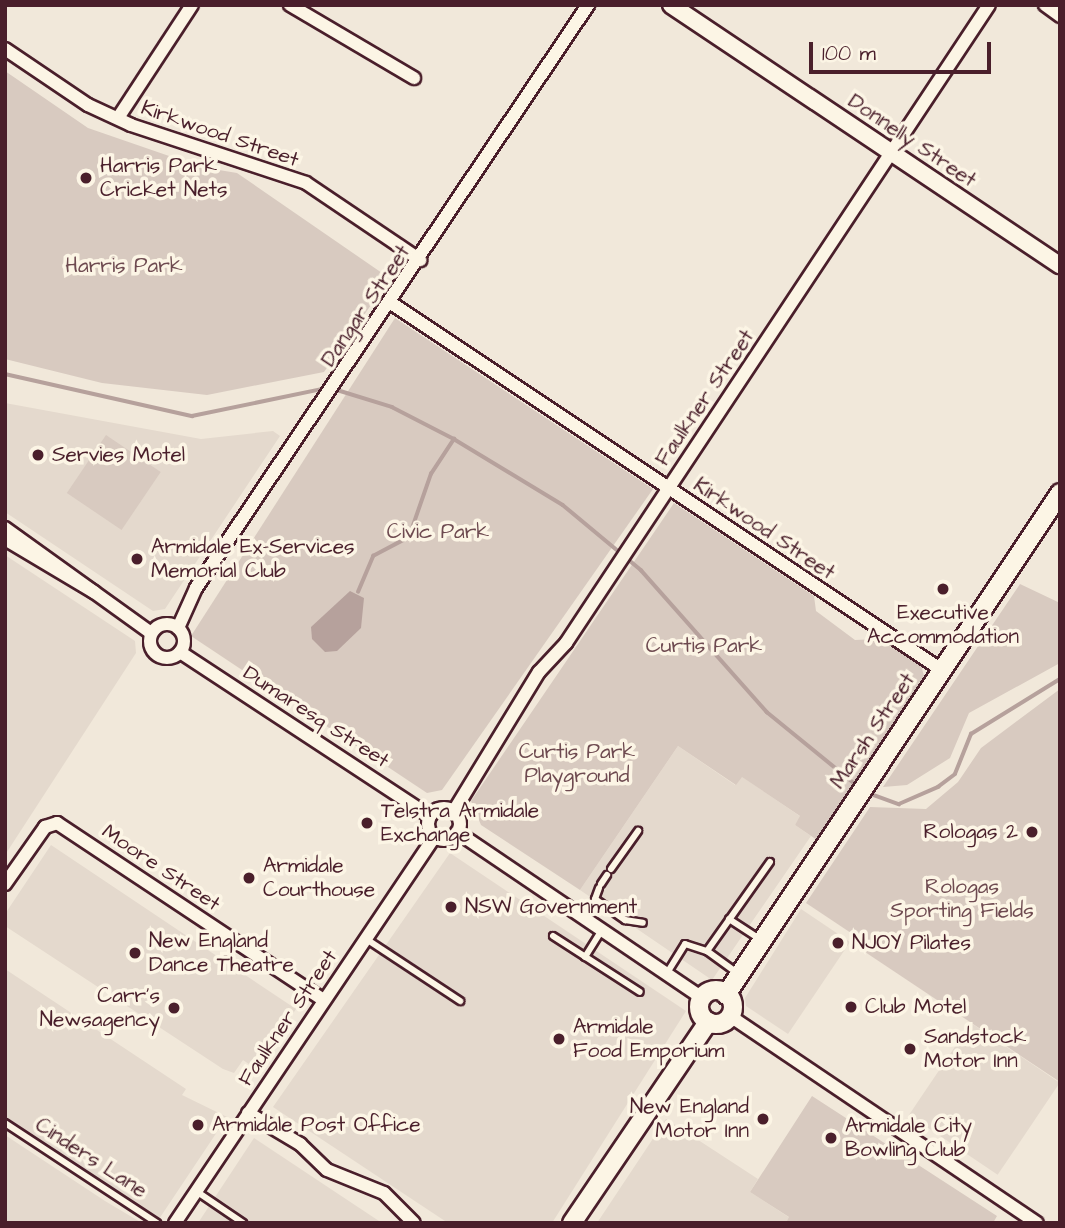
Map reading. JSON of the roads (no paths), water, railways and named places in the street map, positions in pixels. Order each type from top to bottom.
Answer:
[{"type":"main road","name":"Marsh Street","points":[[726,995],[1060,493]]},
{"type":"main road","points":[[572,1223],[708,1022],[730,1016],[726,995],[711,991],[702,998],[699,1012],[708,1022]]},
{"type":"street","points":[[118,118],[192,5]]},
{"type":"street","points":[[290,5],[414,78]]},
{"type":"street","name":"Dangar Street","points":[[178,628],[197,587],[326,401],[588,5]]},
{"type":"street","name":"Donnelly Street","points":[[671,5],[1060,265]]},
{"type":"street","name":"Faulkner Street","points":[[454,811],[539,672],[612,575],[989,5]]},
{"type":"street","points":[[1045,5],[1060,16]]},
{"type":"street","name":"Kirkwood Street","points":[[5,50],[118,118],[306,183],[420,260]]},
{"type":"street","name":"Kirkwood Street","points":[[391,303],[942,670]]},
{"type":"street","points":[[5,528],[151,633],[156,655],[180,652],[184,640],[178,628],[164,624],[151,633]]},
{"type":"street","points":[[5,540],[94,593]]},
{"type":"street","name":"Dumaresq Street","points":[[180,652],[430,816]]},
{"type":"street","points":[[457,832],[447,839],[435,836],[430,816],[441,808],[454,811],[457,832],[702,998]]},
{"type":"street","name":"Moore Street","points":[[5,884],[45,827],[63,826],[323,1000]]},
{"type":"street","name":"Faulkner Street","points":[[175,1223],[435,836]]},
{"type":"street","points":[[730,1016],[1037,1223]]},
{"type":"street","points":[[248,1113],[300,1143],[327,1170],[384,1193],[414,1223]]},
{"type":"lane","points":[[638,831],[600,886],[595,899],[625,919],[643,923]]},
{"type":"lane","points":[[707,951],[770,862]]},
{"type":"lane","points":[[729,919],[761,940]]},
{"type":"lane","points":[[585,957],[602,930]]},
{"type":"lane","points":[[553,936],[640,992]]},
{"type":"lane","points":[[364,938],[460,1001]]},
{"type":"lane","points":[[667,973],[685,944],[707,951],[739,974]]},
{"type":"lane","name":"Cinders Lane","points":[[5,1123],[157,1223]]},
{"type":"lane","points":[[196,1191],[243,1223]]},
{"type":"waterway","points":[[5,374],[192,416],[327,388]]},
{"type":"waterway","points":[[334,389],[392,407],[454,439],[563,505],[641,570],[767,712],[859,787]]},
{"type":"waterway","points":[[358,592],[373,556],[409,537],[431,474],[454,439]]},
{"type":"waterway","points":[[868,793],[899,804],[938,787],[955,774],[971,734],[1060,679]]},
{"type":"place","name":"Harris Park Cricket Nets","points":[[86,178]]},
{"type":"place","name":"Servies Motel","points":[[38,455]]},
{"type":"place","name":"Armidale Ex-Services Memorial Club","points":[[137,559]]},
{"type":"place","name":"Executive Accommodation","points":[[943,589]]},
{"type":"place","name":"Telstra Armidale Exchange","points":[[367,823]]},
{"type":"place","name":"Rologas 2","points":[[1032,832]]},
{"type":"place","name":"Armidale Courthouse","points":[[249,878]]},
{"type":"place","name":"NSW Government","points":[[451,907]]},
{"type":"place","name":"NJOY Pilates","points":[[838,943]]},
{"type":"place","name":"New England Dance Theatre","points":[[135,953]]},
{"type":"place","name":"Club Motel","points":[[851,1007]]},
{"type":"place","name":"Carr's Newsagency","points":[[174,1008]]},
{"type":"place","name":"Armidale Food Emporium","points":[[559,1039]]},
{"type":"place","name":"Sandstock Motor Inn","points":[[910,1049]]},
{"type":"place","name":"New England Motor Inn","points":[[763,1119]]},
{"type":"place","name":"Armidale Post Office","points":[[198,1125]]},
{"type":"place","name":"Armidale City Bowling Club","points":[[831,1138]]},
{"type":"park label","name":"Harris Park","points":[[124,266]]},
{"type":"park label","name":"Civic Park","points":[[438,532]]},
{"type":"park label","name":"Curtis Park","points":[[704,646]]},
{"type":"park label","name":"Curtis Park Playground","points":[[577,764]]},
{"type":"park label","name":"Rologas Sporting Fields","points":[[962,899]]}]
